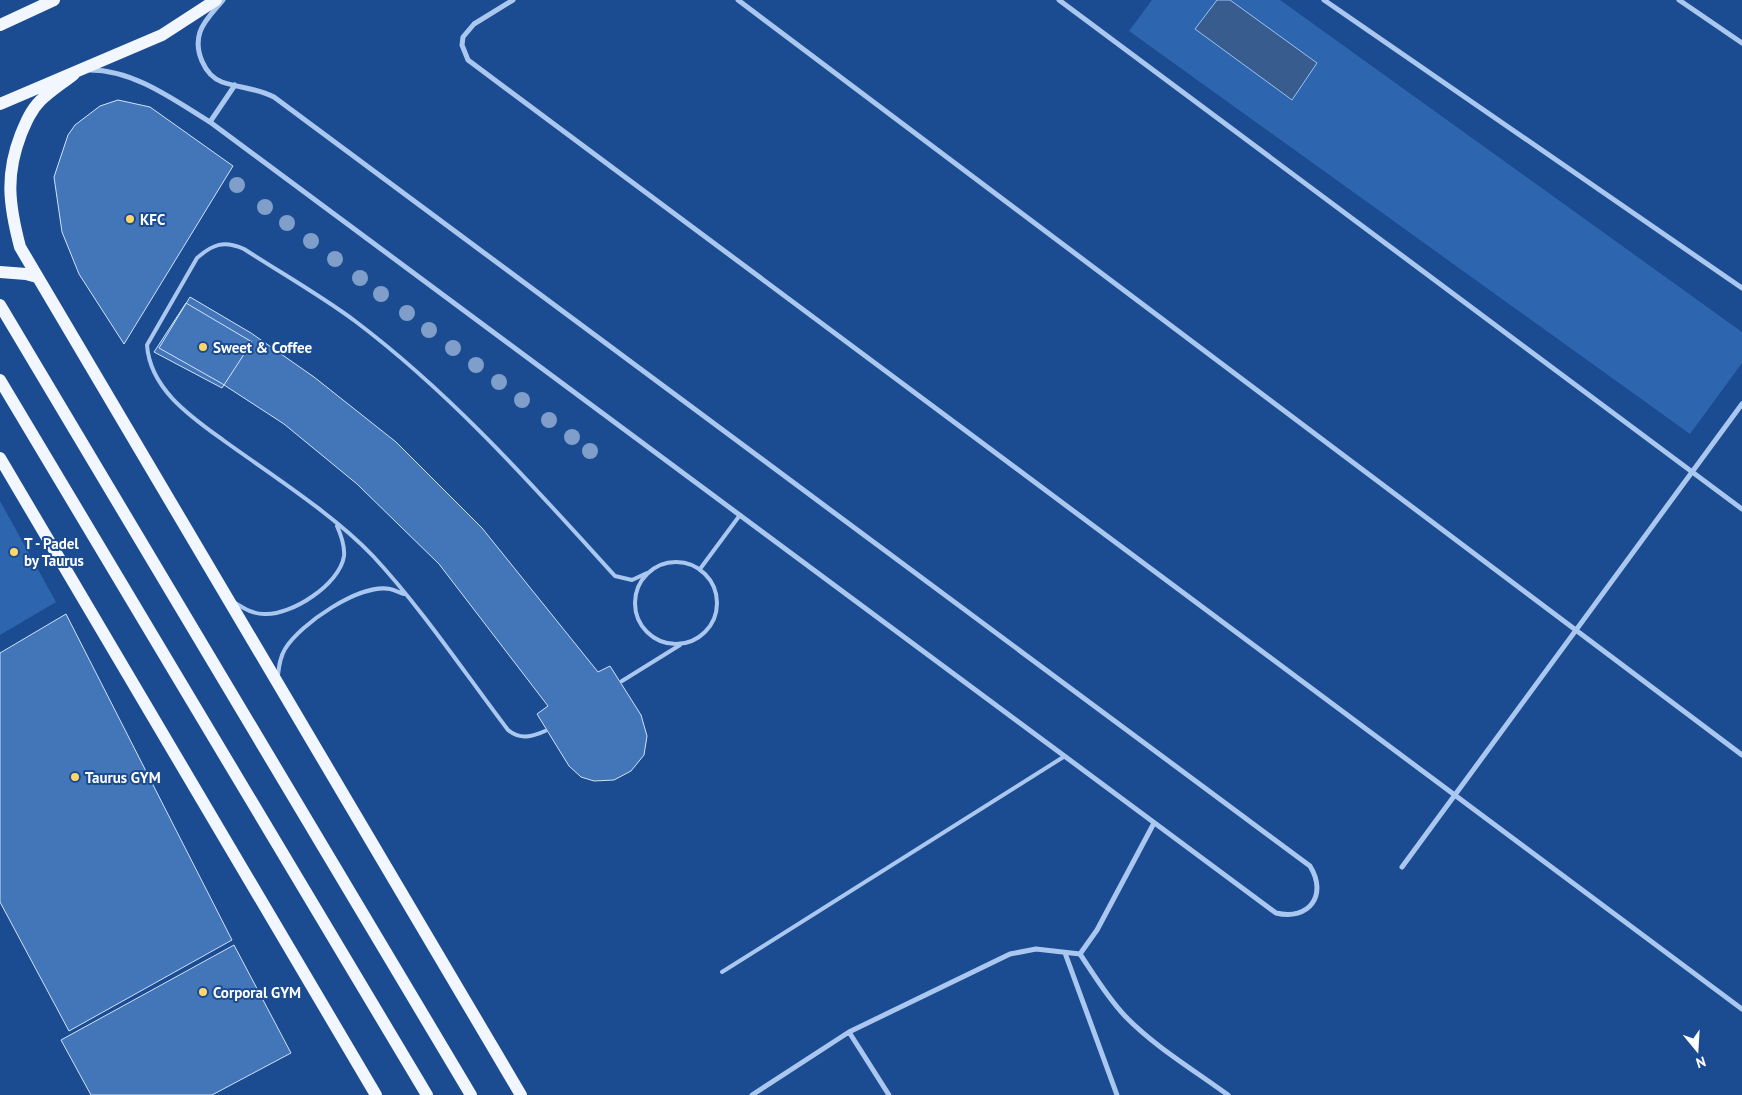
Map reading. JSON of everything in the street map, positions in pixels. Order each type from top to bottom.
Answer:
[{"type":"main road","points":[[0,25],[54,0]]},
{"type":"main road","points":[[0,104],[162,35],[216,0]]},
{"type":"main road","points":[[78,72],[40,101],[26,120],[10,166],[9,195],[20,247],[521,1095]]},
{"type":"main road","points":[[0,272],[37,277]]},
{"type":"main road","points":[[0,305],[471,1095]]},
{"type":"main road","points":[[0,380],[427,1095]]},
{"type":"main road","points":[[0,458],[376,1095]]},
{"type":"street","points":[[78,72],[106,70],[128,76],[173,98],[210,122],[1276,913],[1286,915],[1305,910],[1313,904],[1318,886],[1316,876],[1310,866],[274,97],[262,91],[222,82],[207,71],[202,63],[198,43],[203,27],[223,0]]},
{"type":"street","points":[[513,0],[468,30],[462,45],[468,60],[1742,1009]]},
{"type":"street","points":[[738,0],[1742,756]]},
{"type":"street","points":[[1059,0],[1742,509]]},
{"type":"street","points":[[1324,0],[1742,288]]},
{"type":"street","points":[[1678,0],[1742,43]]},
{"type":"street","points":[[210,122],[235,85]]},
{"type":"street","points":[[1402,867],[1742,404]]},
{"type":"street","points":[[1080,954],[1097,930],[1154,823]]},
{"type":"street","points":[[752,1095],[849,1032],[1010,954],[1036,949],[1080,954],[1108,997],[1126,1017],[1160,1046],[1228,1095]]},
{"type":"street","points":[[1065,952],[1117,1095]]},
{"type":"street","points":[[849,1032],[889,1095]]},
{"type":"lane","points":[[545,731],[534,736],[524,737],[516,736],[508,730],[406,595],[371,555],[336,524],[189,416],[168,393],[150,364],[147,346],[197,258],[207,249],[218,244],[232,243],[355,321],[440,393],[511,461],[615,576],[632,580],[648,573]]},
{"type":"lane","points":[[700,569],[740,515]]},
{"type":"lane","points":[[230,600],[250,612],[265,614],[280,612],[296,606],[332,582],[340,569],[344,555],[342,539],[336,524]]},
{"type":"lane","points":[[622,681],[700,635],[714,619],[717,606],[716,592],[709,579],[700,569],[687,563],[673,562],[659,565],[639,583],[635,595],[634,608],[638,621],[656,640],[668,644],[682,644]]},
{"type":"lane","points":[[277,682],[280,662],[285,650],[297,634],[324,614],[347,599],[377,589],[390,589],[406,595]]},
{"type":"lane","points":[[722,972],[1065,756]]},
{"type":"shaded area","points":[[1152,0],[1280,0],[1742,332],[1742,363],[1690,434],[1129,31]]},
{"type":"shaded area","points":[[1217,0],[1230,0],[1317,63],[1292,100],[1195,29]]},
{"type":"shaded area","name":"T - Padel by Taurus","points":[[0,501],[56,602],[0,635]]},
{"type":"building","name":"KFC","points":[[118,100],[150,107],[233,166],[124,344],[79,274],[62,232],[54,177],[68,135],[75,125],[100,106]]},
{"type":"building","points":[[190,297],[251,333],[314,377],[396,442],[482,528],[598,672],[610,666],[641,715],[647,736],[644,755],[631,771],[614,780],[594,781],[581,777],[569,766],[537,714],[548,706],[439,564],[357,484],[284,424],[221,383],[159,348]]},
{"type":"building","name":"Sweet & Coffee","points":[[186,303],[252,342],[222,388],[154,352]]},
{"type":"building","name":"Taurus GYM","points":[[66,614],[232,940],[69,1031],[0,902],[0,653]]},
{"type":"building","name":"Corporal GYM","points":[[234,945],[291,1053],[212,1095],[91,1095],[61,1040]]},
{"type":"place","name":"KFC","points":[[130,219]]},
{"type":"place","name":"Sweet & Coffee","points":[[203,347]]},
{"type":"place","name":"T - Padel by Taurus","points":[[14,552]]},
{"type":"place","name":"Taurus GYM","points":[[75,777]]},
{"type":"place","name":"Corporal GYM","points":[[203,992]]}]
